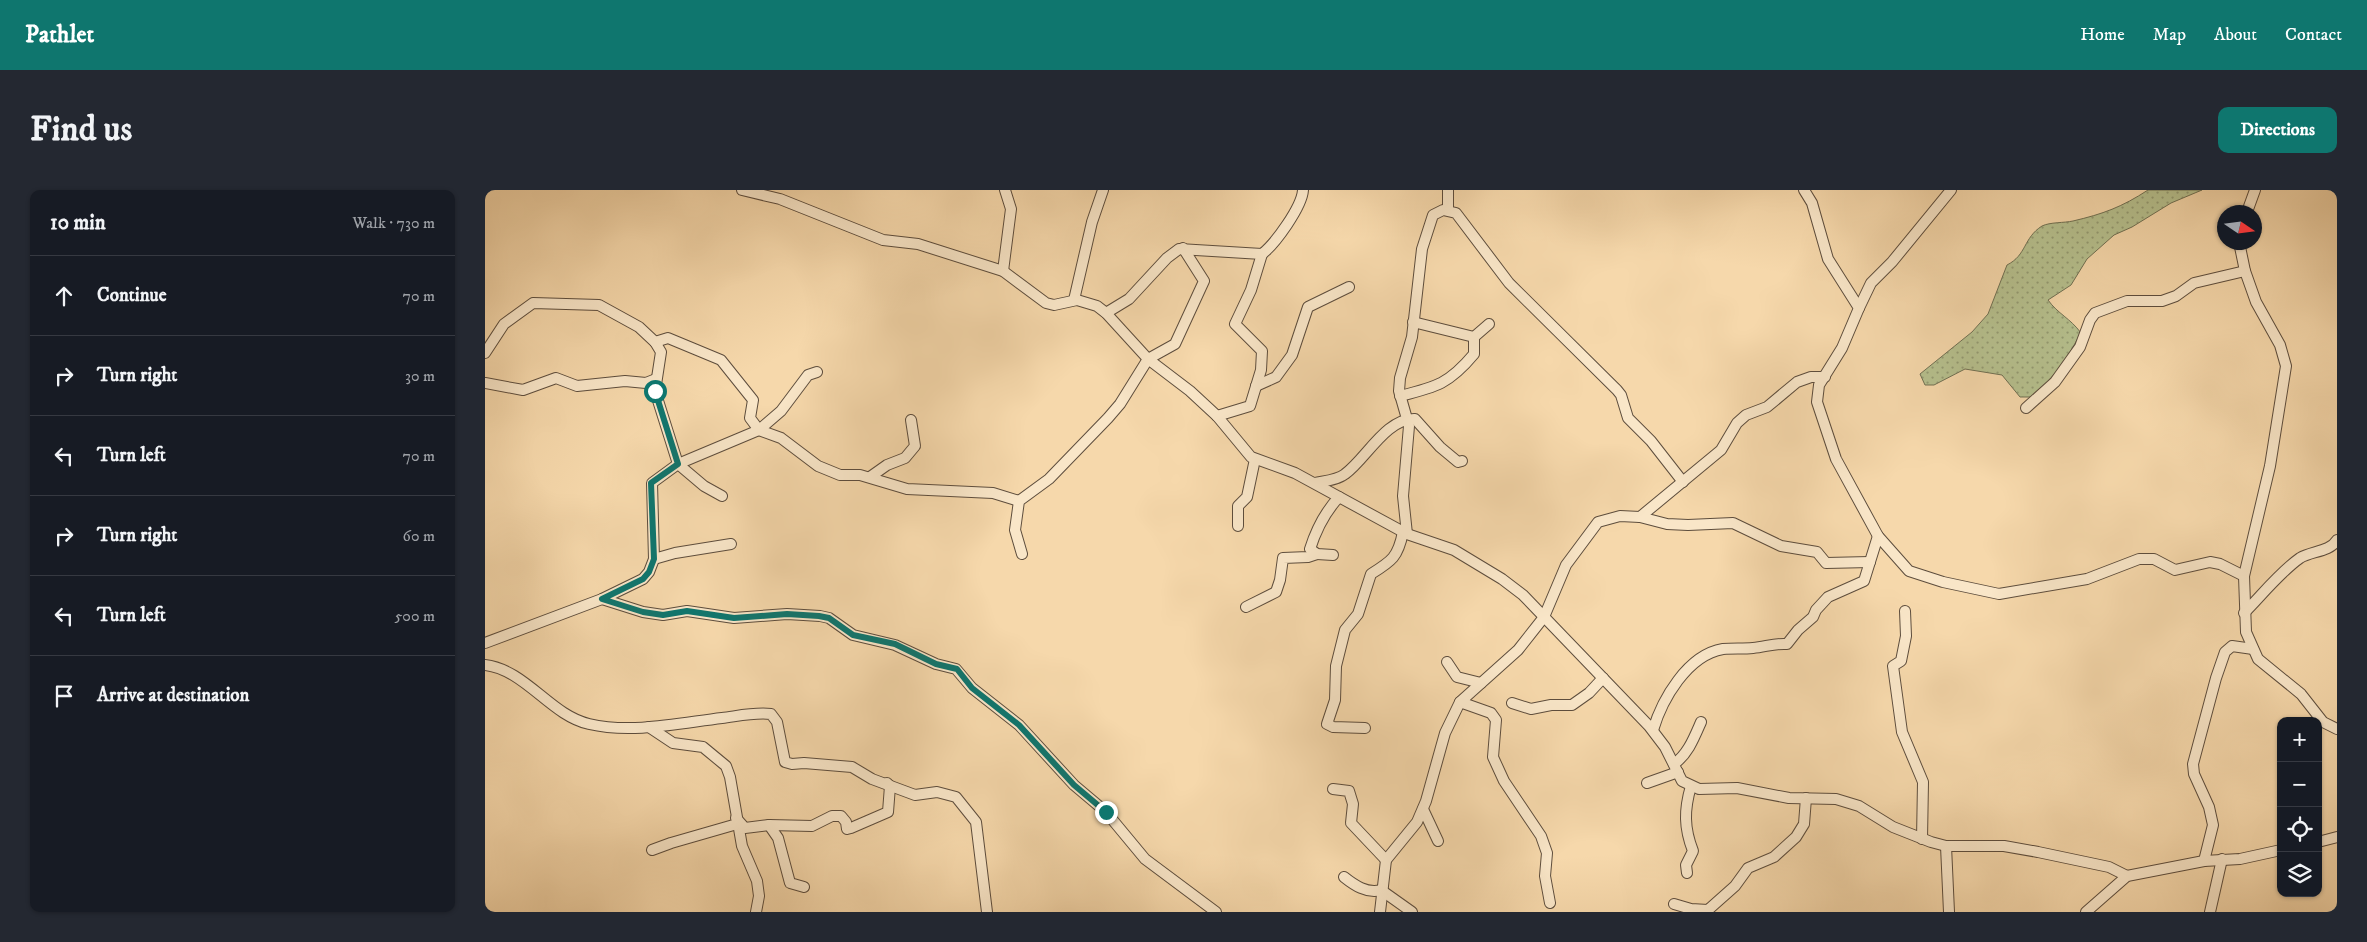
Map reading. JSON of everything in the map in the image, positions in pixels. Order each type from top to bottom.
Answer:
[{"type":"street","points":[[742,190],[780,199],[883,240],[918,244],[1003,271],[1046,304],[1054,305],[1074,300],[1089,303],[1106,313],[1148,359],[1190,391],[1217,416],[1247,454],[1255,459],[1295,473],[1405,533],[1454,550],[1523,594],[1653,730],[1682,781],[1691,786],[1699,789],[1737,788],[1768,796],[1836,799],[1852,803],[1893,827],[1922,839],[1946,846],[2003,846],[2109,867],[2127,876]]},
{"type":"street","points":[[1003,271],[1011,209],[1005,190]]},
{"type":"street","points":[[1074,300],[1092,222],[1103,190]]},
{"type":"street","points":[[1217,416],[1250,406],[1261,370],[1262,351],[1235,324],[1251,290],[1262,254],[1269,248],[1301,200],[1303,190]]},
{"type":"street","points":[[1448,190],[1448,210]]},
{"type":"street","points":[[1804,190],[1811,203],[1828,259],[1859,308]]},
{"type":"street","points":[[1951,190],[1892,262],[1871,282],[1842,348],[1819,385],[1817,402],[1836,459],[1878,536],[1911,573],[1992,594],[2087,579],[2139,559],[2147,558],[2175,570],[2210,562],[2220,564],[2244,576]]},
{"type":"street","points":[[2250,205],[2255,190]]},
{"type":"street","points":[[1365,728],[1333,728],[1327,724],[1335,700],[1336,666],[1345,630],[1358,614],[1371,574],[1391,562],[1405,533],[1403,496],[1409,436],[1407,419],[1400,396],[1400,378],[1407,357],[1413,322],[1422,249],[1433,215],[1443,210],[1456,213],[1509,283],[1617,390],[1621,395],[1628,418],[1651,441],[1683,482]]},
{"type":"street","points":[[1022,554],[1015,530],[1019,501],[1049,479],[1108,418],[1120,404],[1148,359],[1175,344],[1204,281],[1183,248]]},
{"type":"street","points":[[1106,313],[1129,299],[1167,258],[1179,249],[1262,254]]},
{"type":"street","points":[[2241,250],[2245,271],[2256,302],[2280,345],[2286,366],[2270,466],[2244,576],[2246,632],[2258,660],[2301,694],[2323,722],[2337,729]]},
{"type":"street","points":[[2026,408],[2055,382],[2084,342],[2090,320],[2095,313],[2127,301],[2162,301],[2176,296],[2194,283],[2245,271]]},
{"type":"street","points":[[1256,386],[1276,378],[1292,355],[1308,307],[1349,287]]},
{"type":"street","points":[[485,353],[504,324],[533,303],[599,305],[639,326],[655,342],[662,357],[655,391],[678,464],[704,486],[722,496]]},
{"type":"street","points":[[1413,322],[1474,336]]},
{"type":"street","points":[[1474,336],[1489,324]]},
{"type":"street","points":[[1400,396],[1438,387],[1459,372],[1474,354],[1474,336]]},
{"type":"street","points":[[655,342],[668,338],[721,360],[753,400],[750,418],[759,430],[781,438],[818,466],[840,475],[860,475],[907,488],[993,493],[1019,501]]},
{"type":"street","points":[[485,643],[602,599],[643,579],[649,572],[654,559],[651,483],[678,464],[759,430],[781,411],[808,375],[817,372]]},
{"type":"street","points":[[1640,517],[1721,450],[1737,424],[1746,415],[1767,408],[1797,382],[1811,377],[1825,377]]},
{"type":"street","points":[[485,383],[523,390],[556,378],[577,386],[610,381],[646,383],[656,379]]},
{"type":"street","points":[[1315,483],[1345,475],[1393,426],[1407,419],[1415,419],[1440,447],[1458,462],[1461,461]]},
{"type":"street","points":[[870,477],[887,465],[905,458],[915,446],[911,420]]},
{"type":"street","points":[[1238,526],[1238,506],[1247,497],[1255,459]]},
{"type":"street","points":[[1317,554],[1310,549],[1315,532],[1329,507],[1339,497]]},
{"type":"street","points":[[1380,912],[1381,890],[1386,860],[1417,822],[1423,809],[1445,733],[1460,702],[1518,650],[1544,617],[1566,565],[1598,522],[1620,516],[1640,517],[1667,524],[1733,523],[1781,546],[1817,552],[1826,563],[1870,562]]},
{"type":"street","points":[[1653,730],[1658,711],[1675,682],[1704,657],[1722,649],[1755,648],[1771,646],[1776,643],[1787,644],[1798,630],[1813,617],[1816,610],[1828,597],[1864,581],[1878,536]]},
{"type":"street","points":[[2244,613],[2299,559],[2333,548],[2337,540]]},
{"type":"street","points":[[654,559],[675,553],[731,544]]},
{"type":"street","points":[[1246,607],[1276,592],[1283,558],[1308,557],[1317,554],[1333,555]]},
{"type":"street","points":[[602,599],[643,612],[663,615],[687,611],[734,618],[787,614],[819,616],[829,618],[853,635],[895,644],[936,664],[957,669],[972,688],[1019,725],[1074,785],[1106,812],[1145,859],[1216,912]]},
{"type":"street","points":[[1905,610],[1906,636],[1901,660],[1893,666],[1894,682],[1902,732],[1923,782],[1924,830],[1922,839]]},
{"type":"street","points":[[2203,860],[2213,825],[2209,807],[2194,774],[2195,755],[2225,652],[2232,646],[2253,649]]},
{"type":"street","points":[[1447,662],[1457,677],[1481,683]]},
{"type":"street","points":[[485,665],[505,669],[577,720],[601,726],[649,728],[752,714],[771,714],[777,722],[785,762],[851,767],[872,779],[887,783],[896,792],[915,795],[949,793],[956,797],[976,822],[987,912]]},
{"type":"street","points":[[1512,703],[1531,709],[1551,705],[1572,706],[1589,693],[1603,678]]},
{"type":"street","points":[[1460,702],[1491,713],[1496,720],[1493,757],[1504,781],[1541,836],[1547,853],[1545,876],[1550,903]]},
{"type":"street","points":[[1647,783],[1676,768],[1701,722]]},
{"type":"street","points":[[649,728],[673,743],[697,744],[718,758],[726,766],[730,777],[742,846],[757,882],[759,896],[756,912]]},
{"type":"street","points":[[1687,873],[1686,865],[1693,851],[1685,821],[1685,804],[1691,786]]},
{"type":"street","points":[[1333,789],[1349,791],[1353,804],[1351,823],[1386,860]]},
{"type":"street","points":[[737,821],[745,828],[769,825],[812,826],[833,816],[841,816],[846,822],[847,829],[888,812],[896,792]]},
{"type":"street","points":[[1674,904],[1691,909],[1708,910],[1735,886],[1747,868],[1774,858],[1802,829],[1806,798]]},
{"type":"street","points":[[1423,809],[1438,841]]},
{"type":"street","points":[[653,850],[737,821]]},
{"type":"street","points":[[769,825],[778,838],[790,884],[804,887]]},
{"type":"street","points":[[2322,841],[2337,837]]},
{"type":"street","points":[[1946,846],[1949,912]]},
{"type":"street","points":[[2085,912],[2127,876],[2203,860],[2240,859],[2277,851]]},
{"type":"street","points":[[2210,912],[2222,859]]},
{"type":"street","points":[[1344,877],[1374,892],[1381,890]]},
{"type":"street","points":[[1381,890],[1412,912]]},
{"type":"green space","points":[[2148,190],[2202,190],[2171,203],[2132,227],[2114,235],[2087,259],[2071,285],[2048,300],[2081,333],[2062,366],[2033,397],[2020,397],[2002,375],[1965,369],[1934,385],[1925,385],[1920,374],[1972,332],[1988,314],[2007,265],[2018,256],[2036,231],[2045,225],[2073,221],[2103,213],[2130,201]]},
{"type":"route","points":[[655,391],[678,464],[651,483],[654,559],[649,572],[643,579],[602,599],[643,612],[663,615],[687,611],[734,618],[787,614],[819,616],[829,618],[853,635],[895,644],[936,664],[957,669],[972,688],[1019,725],[1074,785],[1106,812]]}]
